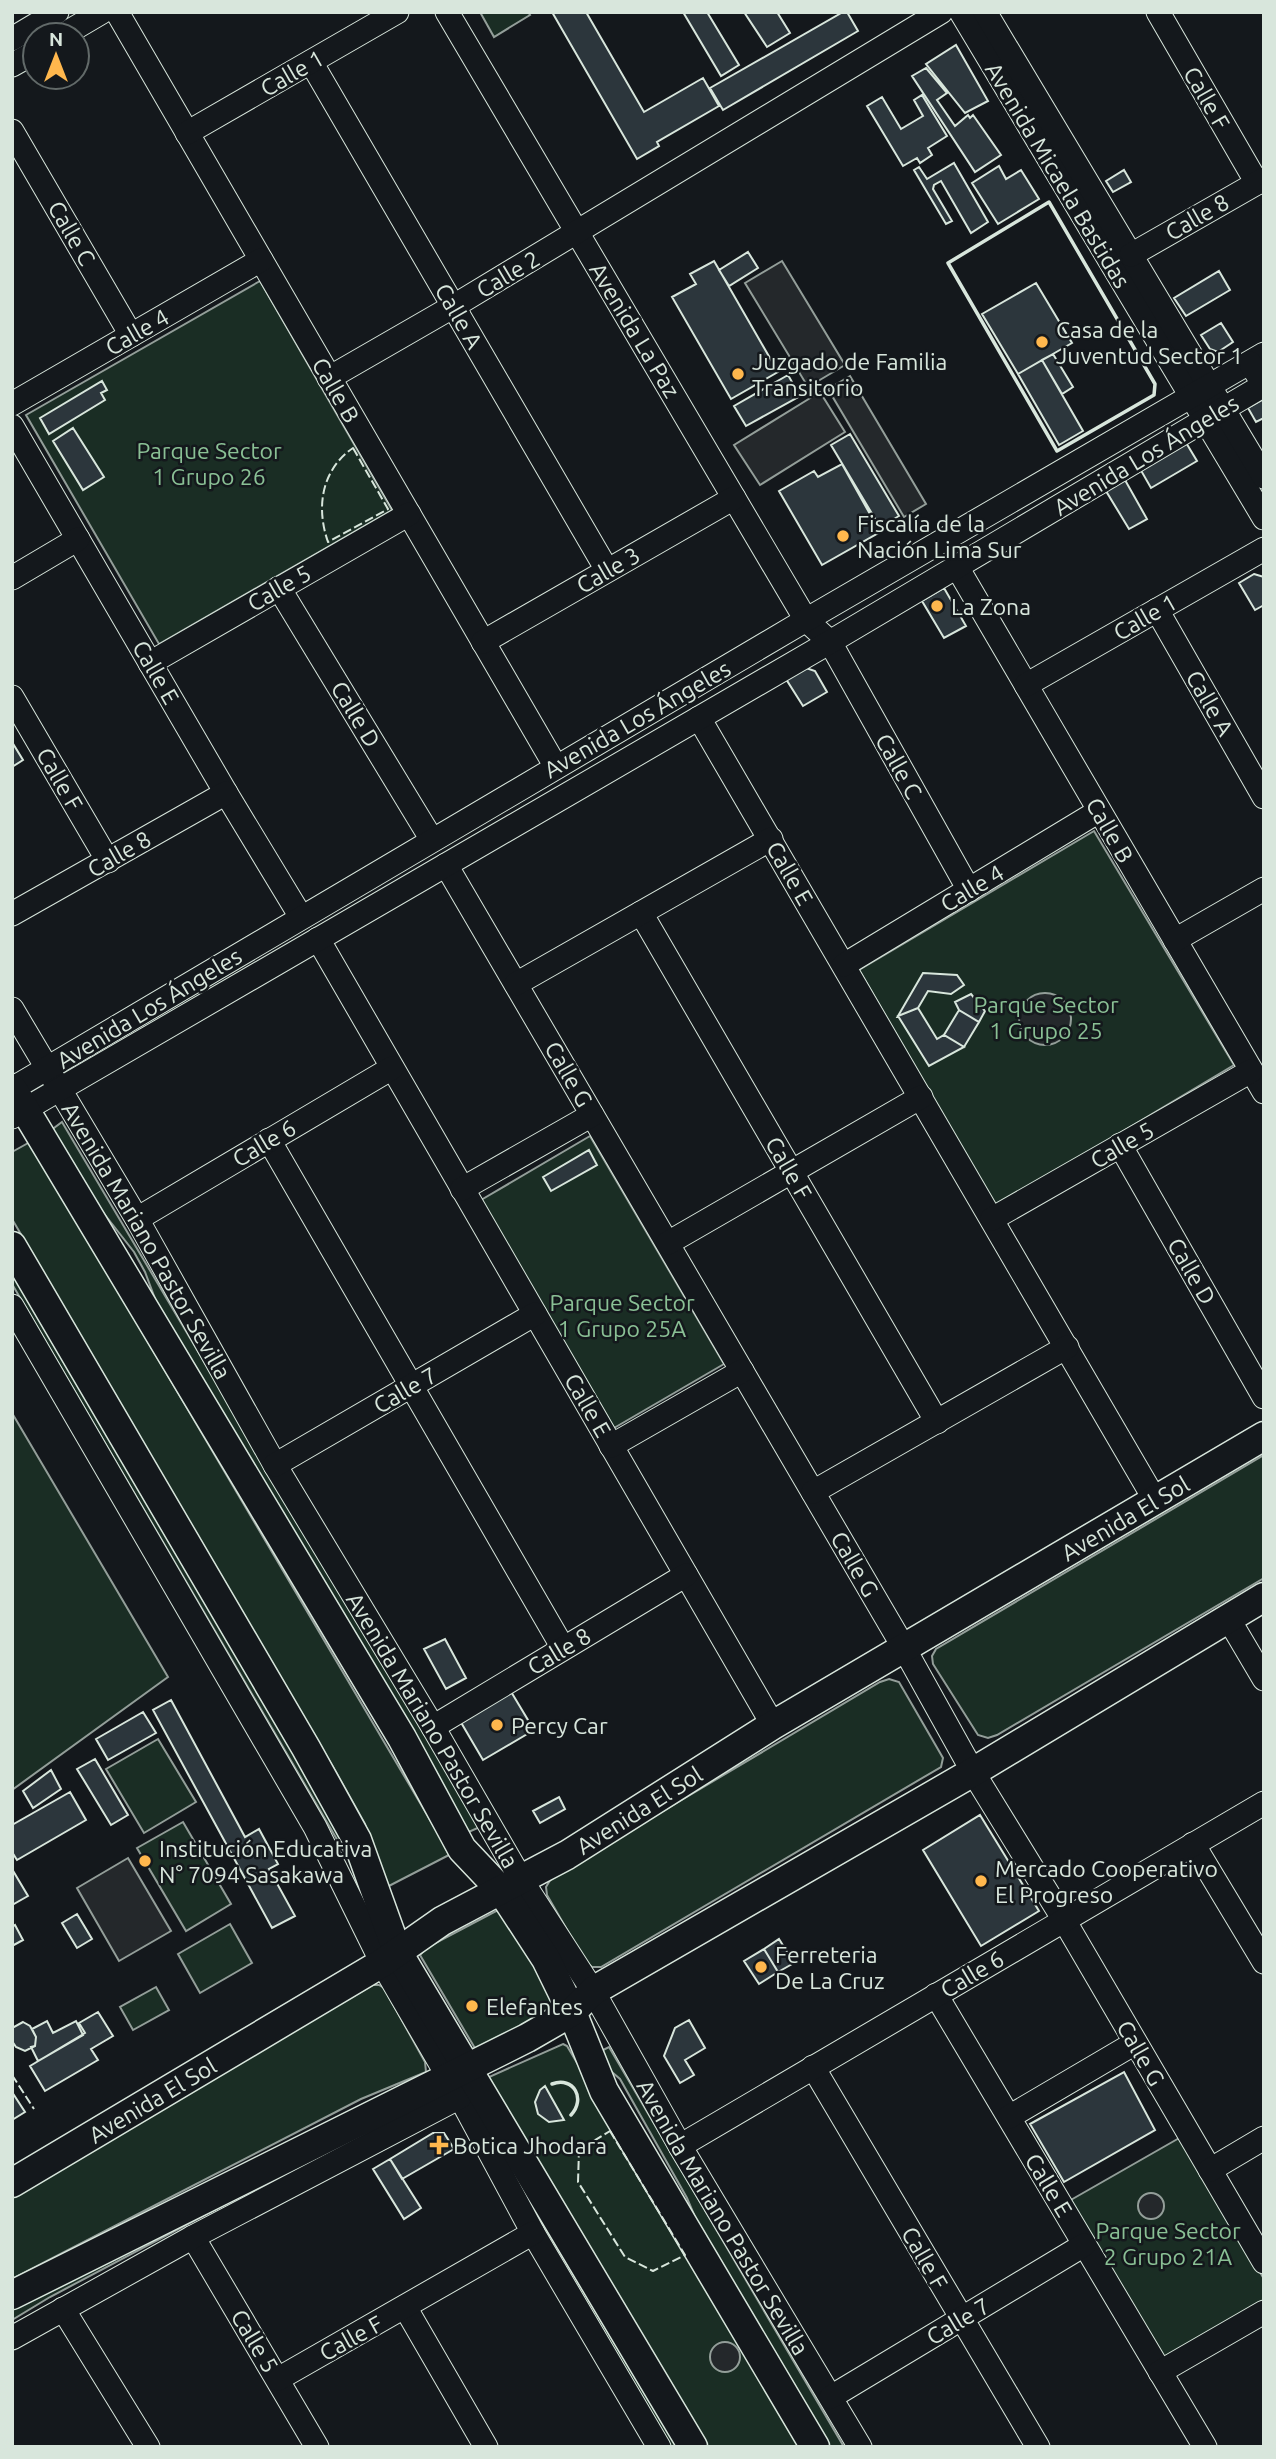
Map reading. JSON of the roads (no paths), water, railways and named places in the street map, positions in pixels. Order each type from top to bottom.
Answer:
[{"type":"main road","name":"Avenida Mariano Pastor Sevilla","points":[[15,1098],[402,1738],[462,1849],[512,1885],[572,2012],[604,2091],[815,2447]]},
{"type":"main road","points":[[12,1246],[306,1748],[357,1840],[389,1957],[458,2082],[693,2447]]},
{"type":"main road","name":"Avenida El Sol","points":[[12,2183],[389,1957],[457,1912],[567,1855],[773,1725],[1264,1436]]},
{"type":"main road","points":[[12,2295],[458,2082],[572,2012],[593,1991],[973,1772],[1264,1597]]},
{"type":"street","points":[[12,39],[57,12]]},
{"type":"street","name":"Calle B","points":[[117,12],[556,767]]},
{"type":"street","name":"Calle 1","points":[[187,133],[397,12]]},
{"type":"street","name":"Avenida La Paz","points":[[447,12],[806,620],[830,642]]},
{"type":"street","name":"Calle 2","points":[[330,378],[941,12]]},
{"type":"street","name":"Avenida Micaela Bastidas","points":[[961,12],[1200,393],[1264,518]]},
{"type":"street","name":"Avenida Micaela Bastidas","points":[[985,12],[1130,255],[1200,393]]},
{"type":"street","name":"Calle F","points":[[1158,12],[1260,181]]},
{"type":"street","name":"Calle A","points":[[311,62],[607,570]]},
{"type":"street","name":"Calle C","points":[[12,131],[131,335]]},
{"type":"street","name":"Calle 8","points":[[1130,255],[1260,181]]},
{"type":"street","name":"Calle 4","points":[[12,404],[261,260]]},
{"type":"street","points":[[1257,358],[1264,385]]},
{"type":"street","name":"Avenida Los Ángeles","points":[[15,1098],[47,1068],[806,620],[1257,358]]},
{"type":"street","name":"Avenida Los Ángeles","points":[[15,1098],[60,1089],[830,642],[1264,385]]},
{"type":"street","name":"Avenida Micaela Bastidas","points":[[1213,415],[1264,477]]},
{"type":"street","name":"Calle E","points":[[12,426],[301,918]]},
{"type":"street","name":"Calle 3","points":[[483,642],[734,498]]},
{"type":"street","name":"Calle 5","points":[[150,663],[409,514]]},
{"type":"street","points":[[12,578],[78,539]]},
{"type":"street","name":"Calle 1","points":[[1026,685],[1264,549]]},
{"type":"street","name":"Calle B","points":[[957,567],[1264,1092]]},
{"type":"street","name":"Calle D","points":[[279,588],[432,840]]},
{"type":"street","name":"Calle A","points":[[1157,610],[1264,797]]},
{"type":"street","name":"Calle C","points":[[830,642],[969,890]]},
{"type":"street","name":"Calle F","points":[[12,697],[108,861]]},
{"type":"street","name":"Calle E","points":[[699,718],[1155,1500]]},
{"type":"street","name":"Calle 8","points":[[12,915],[226,793]]},
{"type":"street","name":"Calle 4","points":[[844,965],[1099,811]]},
{"type":"street","points":[[516,984],[771,839]]},
{"type":"street","name":"Calle G","points":[[446,865],[904,1648],[973,1772],[1264,2262]]},
{"type":"street","points":[[1175,940],[1264,889]]},
{"type":"street","name":"Calle F","points":[[641,913],[937,1422]]},
{"type":"street","name":"Calle E","points":[[318,940],[773,1725]]},
{"type":"street","name":"Avenida Mariano Pastor Sevilla","points":[[12,1009],[137,1219],[275,1465],[433,1727],[512,1885],[593,1991],[680,2146],[860,2447]]},
{"type":"street","name":"Calle 6","points":[[137,1219],[392,1068]]},
{"type":"street","name":"Calle 5","points":[[992,1219],[1251,1070]]},
{"type":"street","points":[[668,1243],[921,1097]]},
{"type":"street","points":[[463,1189],[592,1115]]},
{"type":"street","points":[[269,1140],[563,1648]]},
{"type":"street","name":"Calle D","points":[[1120,1145],[1264,1397]]},
{"type":"street","points":[[12,1306],[389,1957]]},
{"type":"street","name":"Calle 7","points":[[275,1465],[535,1314]]},
{"type":"street","points":[[813,1492],[1067,1348]]},
{"type":"street","points":[[611,1446],[742,1371]]},
{"type":"street","name":"Calle 8","points":[[433,1727],[686,1576]]},
{"type":"street","points":[[1227,1618],[1264,1679]]},
{"type":"street","name":"Calle 6","points":[[680,2146],[1264,1803]]},
{"type":"street","points":[[1193,1844],[1264,1962]]},
{"type":"street","name":"Calle E","points":[[936,1995],[1205,2447]]},
{"type":"street","points":[[1009,2117],[1135,2043]]},
{"type":"street","name":"Calle F","points":[[813,2067],[1038,2447]]},
{"type":"street","points":[[12,2337],[193,2237],[458,2082],[533,2233],[659,2447]]},
{"type":"street","points":[[1210,2170],[1264,2138]]},
{"type":"street","name":"Calle F","points":[[278,2379],[533,2233]]},
{"type":"street","name":"Calle 5","points":[[193,2237],[317,2447]]},
{"type":"street","name":"Calle 7","points":[[831,2397],[1084,2245]]},
{"type":"street","points":[[405,2308],[486,2447]]},
{"type":"street","points":[[63,2309],[148,2447]]},
{"type":"street","points":[[1160,2372],[1264,2312]]},
{"type":"place","name":"Casa de la Juventud Sector 1","points":[[1042,342]]},
{"type":"place","name":"Juzgado de Familia Transitorio","points":[[738,374]]},
{"type":"place","name":"Fiscalía de la Nación Lima Sur","points":[[843,536]]},
{"type":"place","name":"La Zona","points":[[937,606]]},
{"type":"place","name":"Percy Car","points":[[497,1725]]},
{"type":"place","name":"Institución Educativa N° 7094 Sasakawa","points":[[145,1861]]},
{"type":"place","name":"Mercado Cooperativo El Progreso","points":[[981,1881]]},
{"type":"place","name":"Ferreteria De La Cruz","points":[[761,1967]]},
{"type":"place","name":"Elefantes","points":[[472,2006]]},
{"type":"place","name":"Botica Jhodara","points":[[439,2145]]},
{"type":"park label","name":"Parque Sector 1 Grupo 26","points":[[209,463]]},
{"type":"park label","name":"Parque Sector 1 Grupo 25","points":[[1046,1017]]},
{"type":"park label","name":"Parque Sector 1 Grupo 25A","points":[[622,1315]]},
{"type":"park label","name":"Parque Sector 2 Grupo 21A","points":[[1168,2243]]}]
